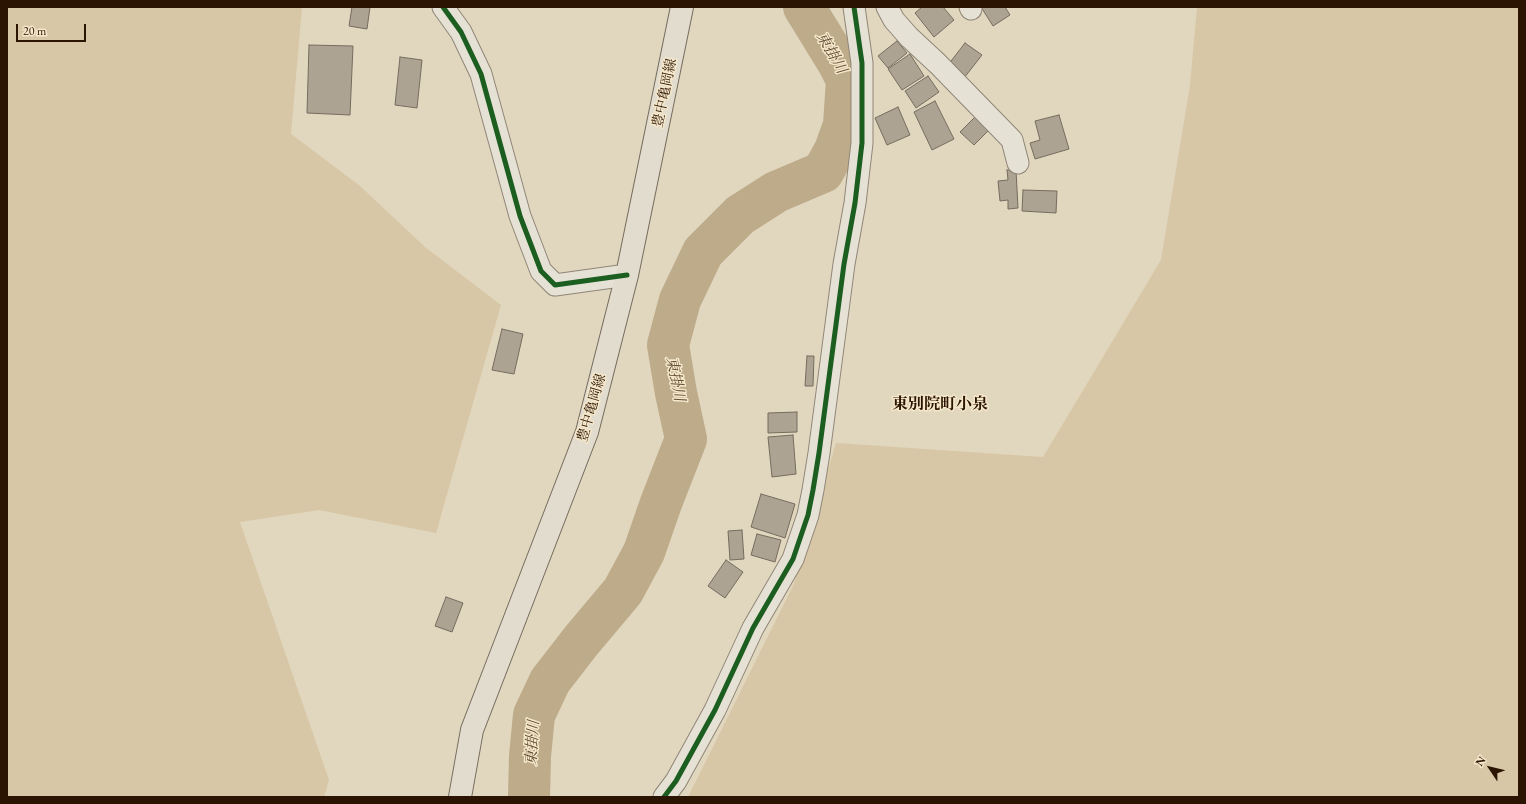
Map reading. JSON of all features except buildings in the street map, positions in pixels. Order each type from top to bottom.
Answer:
[{"type":"main road","name":"豊中亀岡線","points":[[460,797],[472,730],[587,432],[627,275],[682,7]]},
{"type":"street","points":[[443,7],[462,32],[481,74],[520,216],[541,271],[555,285],[627,275]]},
{"type":"street","points":[[664,797],[676,781],[715,710],[753,628],[792,559],[808,515],[819,453],[822,417],[844,264],[855,203],[862,143],[862,63],[854,7]]},
{"type":"street","points":[[888,7],[894,20],[909,37],[938,64],[1012,140],[1018,163]]},
{"type":"shaded area","points":[[7,7],[302,7],[291,134],[360,186],[425,247],[501,305],[436,533],[319,510],[240,522],[329,780],[324,797],[7,797]]},
{"type":"shaded area","points":[[1197,7],[1519,7],[1519,797],[688,797],[793,586],[836,443],[1043,457],[1161,260],[1190,85]]},
{"type":"waterway","name":"東掛川","points":[[529,797],[530,756],[534,715],[550,681],[623,591],[644,552],[686,439],[668,345],[680,300],[703,252],[740,215],[776,192],[823,172],[835,150],[844,125],[847,80],[839,64],[804,7]]},
{"type":"cycle path","points":[[443,7],[461,32],[481,74],[520,216],[541,271],[555,285],[627,275]]},
{"type":"cycle path","points":[[664,797],[676,781],[715,710],[753,628],[793,559],[808,515],[819,453],[844,264],[855,203],[862,143],[862,63],[854,7]]},
{"type":"district","name":"東別院町小泉","points":[[940,405]]}]
